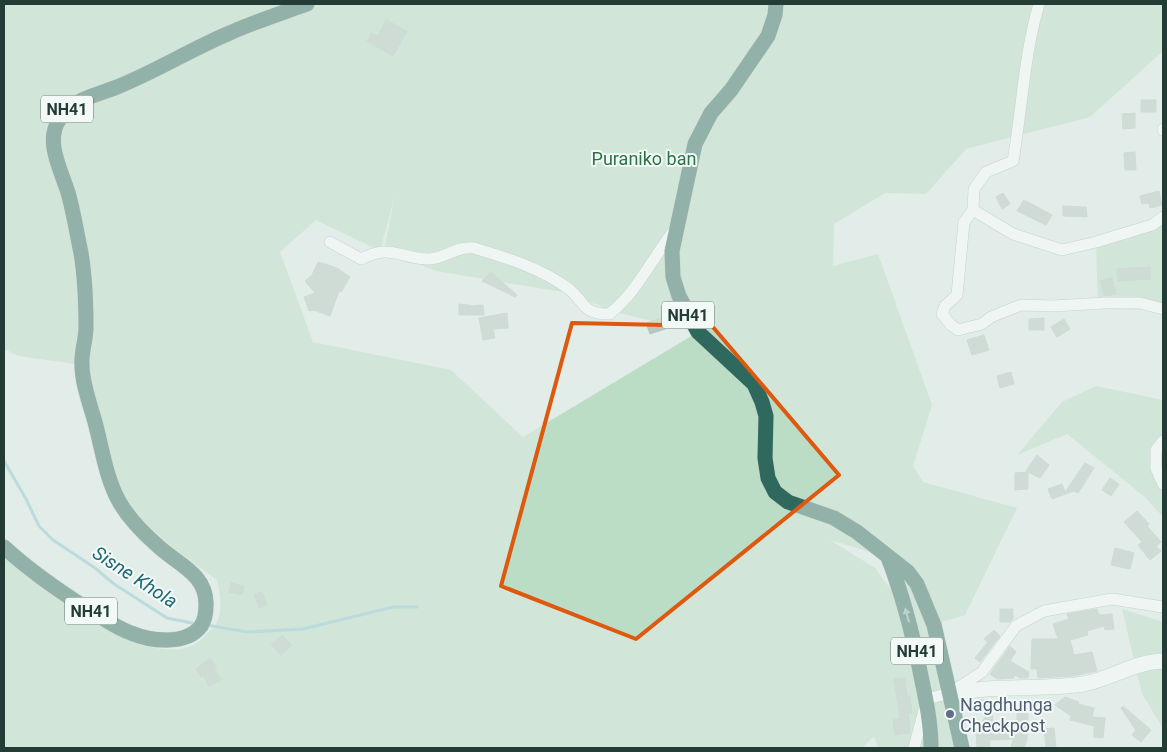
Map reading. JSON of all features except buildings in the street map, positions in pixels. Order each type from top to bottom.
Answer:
[{"type":"highway","name":"NH41","points":[[4,546],[29,569],[56,589],[130,633],[145,638],[181,638],[201,626],[206,613],[206,601],[204,590],[197,578],[188,568],[161,549],[132,522],[118,500],[109,475],[87,393],[82,365],[86,329],[82,264],[68,192],[55,154],[53,135],[57,122],[70,105],[117,87],[232,32],[307,4]]},
{"type":"highway","name":"NH41","points":[[776,4],[775,15],[768,36],[731,90],[711,114],[695,144],[672,251],[673,277],[679,296],[698,332],[754,384],[766,416],[765,458],[768,478],[775,492],[788,502],[834,518],[857,532],[908,572],[917,584],[934,625],[962,748]]},
{"type":"highway","name":"NH41","points":[[888,557],[901,590],[916,647],[927,699],[931,748]]},
{"type":"street","points":[[1039,4],[1030,42],[1013,161],[986,172],[974,189],[973,210],[964,222],[957,295],[945,306],[942,314],[958,330],[982,324],[991,317],[1021,305],[1061,306],[1140,303],[1163,309]]},
{"type":"street","points":[[973,210],[1013,234],[1062,250],[1152,226],[1163,217]]},
{"type":"street","points":[[330,242],[361,259],[376,252],[389,251],[430,259],[466,247],[474,248],[525,264],[571,291],[583,306],[596,314],[609,314],[626,300],[662,245],[676,228]]},
{"type":"street","points":[[1163,441],[1156,450],[1156,468],[1163,484]]},
{"type":"street","points":[[950,693],[982,672],[1016,626],[1044,612],[1112,599],[1163,607]]},
{"type":"street","points":[[914,748],[927,699],[950,693],[1005,688],[1078,685],[1103,680],[1131,667],[1153,662],[1163,662]]},
{"type":"highlighted area","points":[[572,323],[712,326],[839,475],[636,639],[501,586]]},
{"type":"green space","name":"Puraniko ban","points":[[4,4],[1163,4],[1163,51],[1090,117],[966,149],[926,194],[885,193],[834,224],[833,266],[878,254],[932,405],[913,466],[923,482],[1017,508],[965,615],[942,622],[950,693],[967,748],[878,748],[874,736],[862,748],[4,748],[4,555],[48,592],[94,623],[133,642],[154,648],[173,650],[191,646],[205,636],[215,626],[219,617],[220,596],[217,580],[171,546],[144,522],[127,503],[117,479],[82,365],[19,356],[4,349]],"holes":[[[395,195],[384,250],[436,271],[563,292],[619,313],[698,332],[523,437],[451,370],[313,342],[280,252],[316,220],[380,251]],[[830,540],[888,557],[889,587],[875,568]]]},
{"type":"green space","points":[[1163,217],[1163,310],[1098,309],[1096,242]]},
{"type":"green space","points":[[1096,386],[1163,400],[1163,517],[1145,497],[1067,434],[1017,455],[1062,402]]},
{"type":"green space","points":[[1122,609],[1163,622],[1163,728],[1142,694]]},
{"type":"waterway","name":"Sisne Khola","points":[[4,461],[39,526],[53,540],[95,568],[114,584],[167,618],[197,624]]},
{"type":"waterway","name":"Sisne Khola","points":[[206,625],[247,632],[303,629],[393,607],[417,607]]},
{"type":"place","name":"Nagdhunga Checkpost","points":[[950,714]]}]
